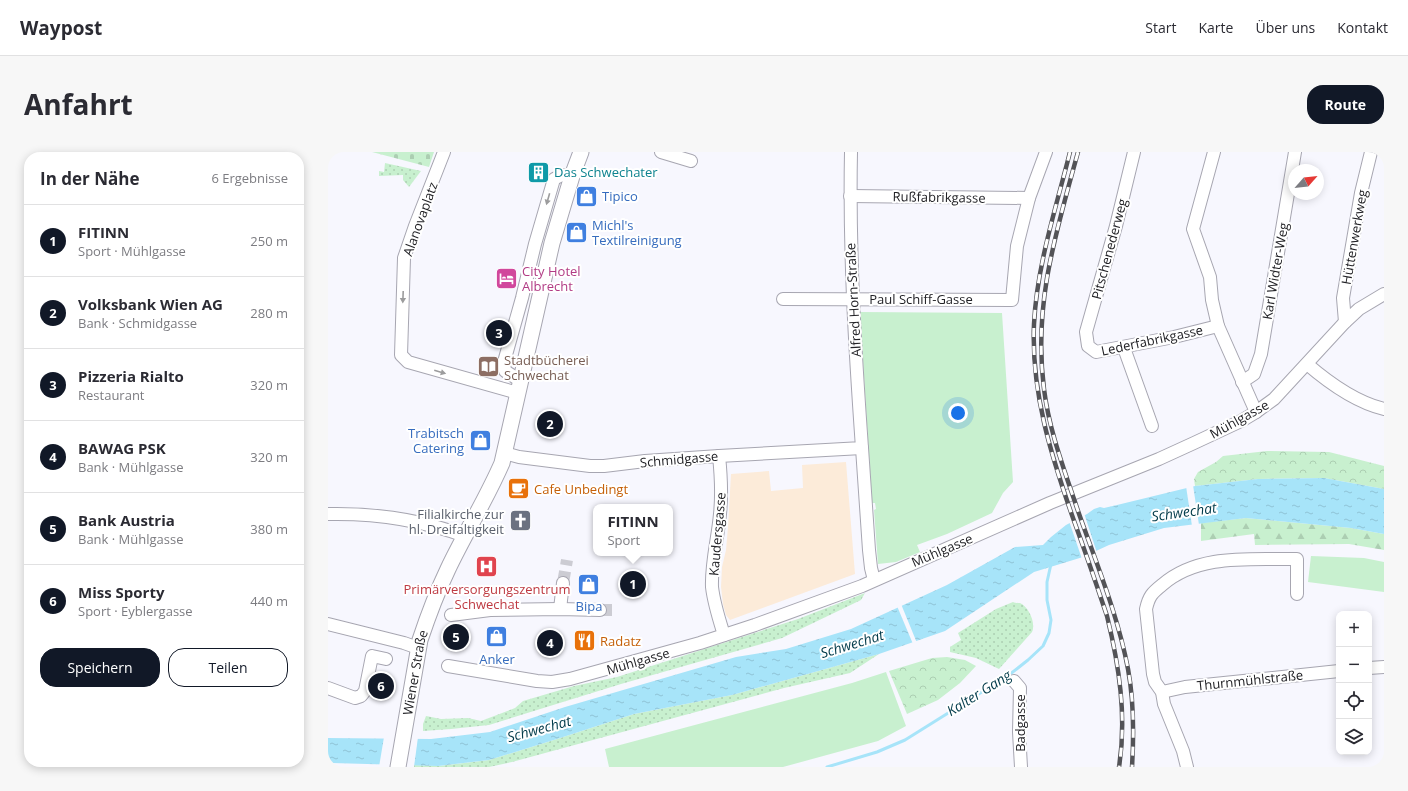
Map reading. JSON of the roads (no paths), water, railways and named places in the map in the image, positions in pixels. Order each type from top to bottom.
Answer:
[{"type":"main road","name":"Wiener Straße","points":[[398,767],[418,648],[427,620],[447,570],[493,483],[504,453],[554,236],[572,176],[581,152]]},
{"type":"street","name":"Alanovaplatz","points":[[444,152],[404,258],[401,354],[408,362],[436,371],[519,387]]},
{"type":"street","points":[[661,152],[691,161]]},
{"type":"street","name":"Alfred Horn-Straße","points":[[850,152],[852,299],[859,448],[870,556],[874,580]]},
{"type":"street","points":[[1028,198],[1046,152]]},
{"type":"street","name":"Pitschenederweg","points":[[1088,346],[1086,332],[1116,226],[1134,152]]},
{"type":"street","points":[[1214,152],[1193,229],[1210,277],[1212,300],[1218,326],[1256,412]]},
{"type":"street","name":"Karl Widter-Weg","points":[[1242,382],[1254,374],[1261,354],[1296,152]]},
{"type":"street","name":"Hüttenwerkweg","points":[[1344,322],[1343,298],[1361,193],[1371,152]]},
{"type":"street","points":[[519,387],[505,371],[504,365],[506,351],[554,179],[562,175],[572,176]]},
{"type":"street","name":"Rußfabrikgasse","points":[[850,196],[1028,198]]},
{"type":"street","name":"Paul Schiff-Gasse","points":[[783,299],[1012,300],[1016,246],[1028,198]]},
{"type":"street","points":[[522,298],[533,283],[545,273]]},
{"type":"street","name":"Mühlgasse","points":[[448,666],[537,681],[558,681],[586,676],[724,635],[837,595],[1050,502],[1181,449],[1256,412],[1280,393],[1344,322],[1359,309],[1384,294]]},
{"type":"street","name":"Lederfabrikgasse","points":[[1088,346],[1096,352],[1124,348],[1174,338],[1218,326]]},
{"type":"street","points":[[1124,348],[1152,426]]},
{"type":"street","points":[[1307,364],[1335,386],[1352,396],[1384,408]]},
{"type":"street","name":"Schmidgasse","points":[[504,453],[519,457],[590,466],[604,466],[719,456],[859,448]]},
{"type":"street","name":"Kaudersgasse","points":[[719,456],[721,479],[720,512],[712,568],[712,588],[724,635]]},
{"type":"street","points":[[328,514],[390,516],[441,527],[465,536]]},
{"type":"street","points":[[1187,767],[1183,751],[1164,704],[1162,692],[1153,674],[1146,609],[1151,594],[1166,582],[1189,568],[1211,562],[1225,560],[1297,559],[1297,594]]},
{"type":"street","points":[[560,609],[562,583]]},
{"type":"street","points":[[451,615],[490,610],[600,610]]},
{"type":"street","points":[[328,624],[404,642],[418,648]]},
{"type":"street","points":[[328,688],[355,698],[361,696],[364,690],[372,656],[386,659]]},
{"type":"street","points":[[1372,668],[1384,667]]},
{"type":"street","name":"Thurnmühlstraße","points":[[1162,692],[1185,687],[1336,671]]},
{"type":"street","name":"Badgasse","points":[[1014,681],[1020,688],[1019,732],[1021,767]]},
{"type":"water","name":"Schwechat","points":[[1324,478],[1384,489],[1384,534],[1351,528],[1246,518],[1164,528],[1109,545],[1083,557],[1034,572],[945,631],[879,654],[732,695],[634,714],[489,760],[438,766],[328,763],[328,738],[431,739],[490,732],[565,707],[736,657],[786,649],[851,629],[947,585],[1015,547],[1043,545],[1066,525],[1100,507],[1104,508],[1195,486],[1258,479]]},
{"type":"waterway","name":"Kalter Gang","points":[[827,767],[877,752],[905,740],[1009,675],[1028,660],[1043,646],[1049,633],[1051,620],[1047,600],[1047,582],[1051,564]]},
{"type":"tunnel","points":[[563,583],[567,560]]},
{"type":"tunnel","points":[[600,610],[612,610]]},
{"type":"railway","points":[[1070,152],[1043,258],[1036,302],[1034,349],[1039,399],[1050,447],[1107,616],[1115,653],[1122,710],[1119,767]]},
{"type":"railway","points":[[1078,152],[1062,211],[1049,269],[1044,298],[1041,358],[1049,419],[1077,508],[1106,588],[1124,649],[1130,681],[1132,705],[1132,767]]},
{"type":"place","name":"Das Schwechater","points":[[539,172]]},
{"type":"place","name":"Tipico","points":[[587,196]]},
{"type":"place","name":"Michl's Textilreinigung","points":[[576,232]]},
{"type":"place","name":"City Hotel Albrecht","points":[[507,278]]},
{"type":"place","name":"Pizzeria Rialto","points":[[499,333]]},
{"type":"place","name":"Stadtbücherei Schwechat","points":[[489,367]]},
{"type":"place","name":"Volksbank Wien AG","points":[[550,424]]},
{"type":"place","name":"Trabitsch Catering","points":[[480,440]]},
{"type":"place","name":"Cafe Unbedingt","points":[[519,489]]},
{"type":"place","name":"Filialkirche zur hl. Dreifaltigkeit","points":[[520,521]]},
{"type":"place","name":"Primärversorgungszentrum Schwechat","points":[[487,567]]},
{"type":"place","name":"Bipa","points":[[589,584]]},
{"type":"place","name":"FITINN","points":[[633,584]]},
{"type":"place","name":"Bank Austria","points":[[456,637]]},
{"type":"place","name":"Anker","points":[[497,637]]},
{"type":"place","name":"Radatz","points":[[584,641]]},
{"type":"place","name":"BAWAG PSK","points":[[550,643]]},
{"type":"place","name":"Miss Sporty","points":[[381,686]]}]
